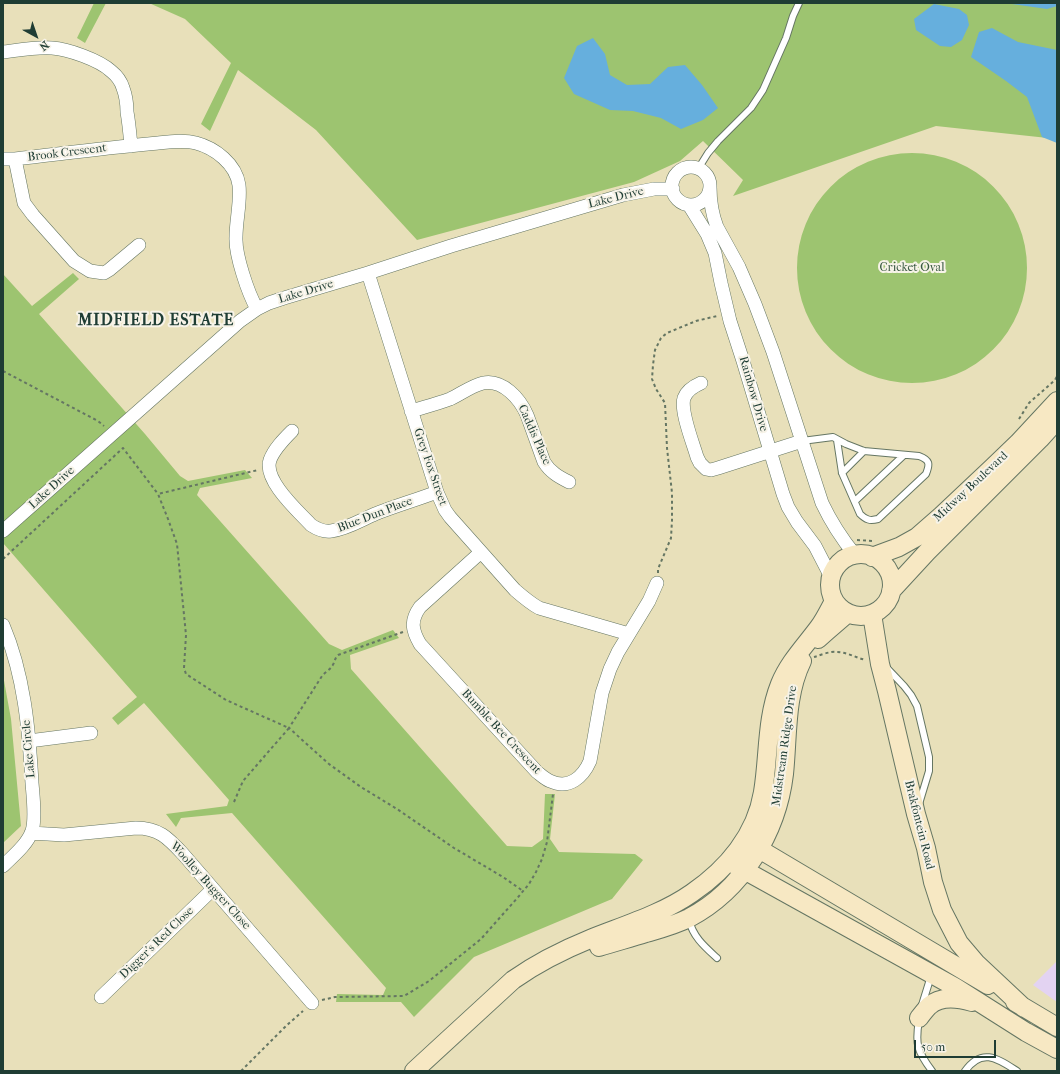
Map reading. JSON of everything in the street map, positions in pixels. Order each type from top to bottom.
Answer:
[{"type":"street","points":[[3,52],[34,48],[66,50],[102,64],[111,70],[118,78],[124,90],[131,146]]},
{"type":"street","name":"Brook Crescent","points":[[9,159],[184,141],[195,142],[215,151],[227,161],[239,185],[236,239],[237,251],[247,286],[256,309]]},
{"type":"street","points":[[9,159],[24,203],[74,261],[90,271],[104,273],[139,245]]},
{"type":"street","points":[[710,187],[705,198],[695,205],[689,205],[678,200],[672,189],[675,177],[684,169],[690,168],[702,171],[706,175],[709,181],[710,187],[710,198],[715,223],[742,273],[755,304],[773,352],[822,503],[828,516],[844,541],[867,551],[881,562],[888,570],[891,580],[891,591]]},
{"type":"street","name":"Lake Drive","points":[[5,530],[240,321],[256,309],[284,298],[623,195],[654,189],[672,189]]},
{"type":"street","name":"Rainbow Drive","points":[[689,205],[712,243],[718,262],[728,313],[744,361],[783,494],[788,507],[815,546],[831,577]]},
{"type":"street","name":"Grey Fox Street","points":[[368,273],[437,492],[445,510],[450,517],[524,599],[539,608],[629,634]]},
{"type":"street","name":"Caddis Place","points":[[412,411],[449,399],[483,383],[490,382],[503,386],[518,399],[524,408],[544,462],[548,468],[569,482]]},
{"type":"street","points":[[701,383],[691,389],[685,397],[684,410],[697,457],[702,466],[706,469],[711,470],[802,441]]},
{"type":"street","name":"Midway Boulevard","points":[[831,577],[836,567],[849,557],[867,551],[898,547],[916,537],[994,467],[1057,401]]},
{"type":"street","name":"Midway Boulevard","points":[[872,614],[885,605],[891,591],[927,552],[1040,439],[1057,420]]},
{"type":"street","points":[[269,467],[270,460],[274,452],[292,430]]},
{"type":"street","name":"Blue Dun Place","points":[[269,467],[270,476],[278,488],[311,525],[324,531],[331,532],[342,529],[375,514],[437,492]]},
{"type":"street","points":[[413,628],[415,614],[420,607],[481,552]]},
{"type":"street","points":[[831,577],[830,587],[834,601],[840,608],[852,615],[862,616],[872,614]]},
{"type":"street","points":[[554,783],[567,784],[576,780],[586,769],[590,761],[602,693],[613,661],[649,601],[657,583]]},
{"type":"street","name":"Midstream Ridge Drive","points":[[513,980],[580,953],[662,928],[688,918],[707,906],[723,893],[745,871],[751,845],[752,827],[763,792],[771,719],[780,685],[795,656],[819,626],[834,601]]},
{"type":"street","name":"Midstream Ridge Drive","points":[[414,1071],[513,980],[529,968],[570,948],[638,921],[670,906],[691,894],[709,881],[729,862],[767,834],[779,802],[784,775],[789,706],[796,674],[801,662],[813,644],[848,613]]},
{"type":"street","name":"Brakfontein Road","points":[[872,614],[880,664],[916,814],[926,848],[933,882],[942,910],[959,942],[980,967],[1024,1008]]},
{"type":"street","name":"Lake Circle","points":[[3,625],[15,655],[20,679],[29,741],[33,799],[33,827],[31,833],[20,850],[3,866]]},
{"type":"street","name":"Bumble Bee Crescent","points":[[413,628],[420,644],[537,772],[554,783]]},
{"type":"street","points":[[29,741],[91,733]]},
{"type":"street","name":"Woolley Bugger Close","points":[[31,833],[64,835],[146,828],[163,835],[173,843],[312,1003]]},
{"type":"street","name":"Brakfontein Road","points":[[751,845],[1057,1027]]},
{"type":"street","points":[[729,862],[937,977],[1026,1032],[1057,1049]]},
{"type":"street","name":"Digger's Red Close","points":[[101,997],[213,889]]},
{"type":"street","points":[[911,940],[942,969],[943,972],[937,977]]},
{"type":"street","points":[[937,977],[964,980],[989,986]]},
{"type":"street","points":[[919,1018],[930,1005],[943,999],[962,999],[986,1006]]},
{"type":"lane","points":[[698,170],[708,153],[751,108],[763,90],[786,38],[798,3]]},
{"type":"lane","points":[[802,441],[834,437],[837,440],[864,451],[919,456],[925,458],[929,467],[926,474],[878,519],[871,521],[865,519],[860,514],[842,473],[837,440]]},
{"type":"lane","points":[[842,473],[864,451]]},
{"type":"lane","points":[[855,501],[904,455]]},
{"type":"lane","points":[[880,664],[904,686],[917,706],[928,757],[929,771],[916,814]]},
{"type":"lane","points":[[688,918],[691,929],[698,939],[717,958]]},
{"type":"lane","points":[[932,1071],[920,1055],[916,1037],[925,994],[937,977]]},
{"type":"lane","points":[[965,1071],[976,1059],[986,1057],[997,1059],[1017,1071]]},
{"type":"path","points":[[657,583],[658,569],[671,538],[672,493],[667,448],[665,403],[656,389],[652,379],[655,350],[661,338],[667,333],[696,321],[728,313]]},
{"type":"path","points":[[3,371],[98,421],[113,434],[158,494],[177,544],[186,635],[184,668],[186,674],[226,700],[289,728],[329,764],[361,787],[523,891]]},
{"type":"path","points":[[1016,424],[1029,403],[1055,380],[1057,376]]},
{"type":"path","points":[[3,559],[123,448]]},
{"type":"path","points":[[158,494],[269,467]]},
{"type":"path","points":[[844,541],[861,540],[867,551]]},
{"type":"path","points":[[234,802],[243,781],[289,728],[322,676],[332,666],[338,655],[413,628]]},
{"type":"path","points":[[801,662],[836,651],[880,664]]},
{"type":"path","points":[[241,1071],[287,1025],[312,1003],[335,997],[404,996],[429,981],[481,939],[501,918],[536,872],[542,859],[549,831],[554,783]]},
{"type":"shaded area","points":[[1057,961],[1057,1002],[1033,985]]},
{"type":"green space","points":[[94,3],[106,3],[85,43],[77,38]]},
{"type":"green space","points":[[149,3],[1057,3],[1057,139],[936,126],[733,196],[743,180],[703,141],[680,161],[634,182],[417,240],[316,130],[238,70],[210,131],[201,124],[231,63],[185,19]]},
{"type":"green space","name":"Cricket Oval","points":[[912,153],[934,155],[956,162],[976,172],[1001,195],[1008,204],[1022,235],[1025,246],[1027,268],[1025,290],[1018,312],[1008,332],[985,357],[976,364],[945,378],[934,381],[912,383],[890,381],[868,374],[848,364],[823,341],[816,332],[802,301],[799,290],[797,268],[799,246],[806,224],[816,204],[839,179],[848,172],[879,158],[890,155]]},
{"type":"green space","points":[[73,273],[79,279],[39,314],[180,476],[188,481],[245,470],[252,478],[200,488],[197,495],[329,644],[342,650],[393,630],[399,638],[350,655],[351,669],[507,846],[532,847],[543,839],[545,794],[555,794],[550,839],[559,852],[635,854],[643,860],[612,899],[474,957],[414,1017],[401,1002],[336,1002],[337,994],[383,995],[386,988],[232,813],[181,818],[176,827],[166,814],[227,806],[229,800],[144,703],[118,725],[112,718],[137,697],[3,543],[3,274],[32,306]]},
{"type":"green space","points":[[3,675],[11,719],[21,826],[3,843]]},
{"type":"water","points":[[1005,3],[1057,3],[1057,6],[1047,9]]},
{"type":"water","points":[[934,4],[959,9],[967,15],[969,25],[962,40],[951,47],[940,46],[916,30],[914,19]]},
{"type":"water","points":[[992,28],[1018,42],[1057,50],[1057,143],[1042,137],[1027,97],[971,57],[979,32]]},
{"type":"water","points":[[593,38],[605,54],[610,75],[627,85],[650,84],[668,67],[685,65],[702,85],[718,108],[703,120],[681,129],[661,118],[633,111],[610,110],[574,94],[564,78],[577,46]]},
{"type":"district","name":"MIDFIELD ESTATE","points":[[156,321]]}]
